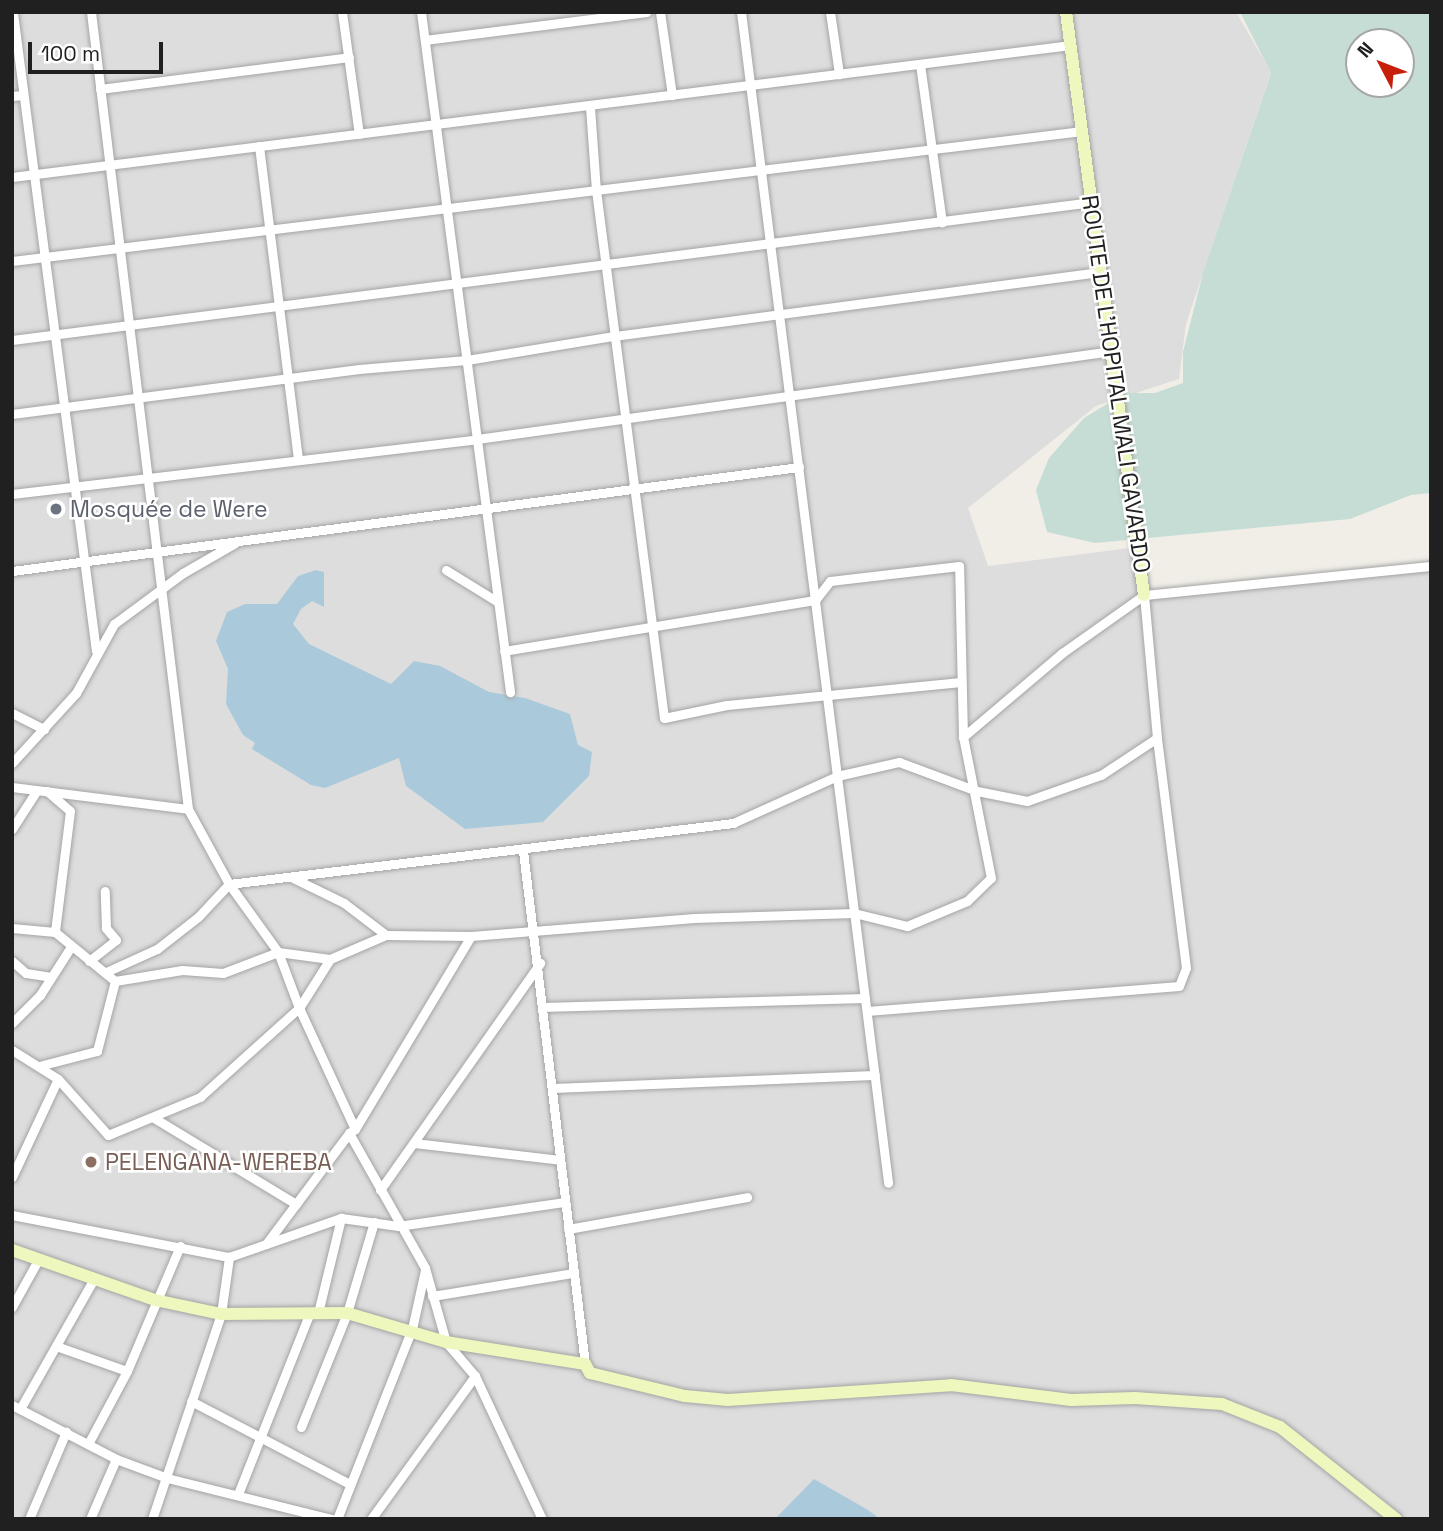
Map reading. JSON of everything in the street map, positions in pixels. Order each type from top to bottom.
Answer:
[{"type":"street","points":[[13,12],[96,651]]},
{"type":"street","points":[[91,12],[188,809],[229,884],[278,952],[352,1131],[398,1226],[425,1268],[446,1342],[475,1376],[542,1519]]},
{"type":"street","points":[[342,12],[359,134]]},
{"type":"street","points":[[421,12],[510,691]]},
{"type":"street","points":[[425,40],[646,12]]},
{"type":"street","points":[[660,12],[672,95]]},
{"type":"street","points":[[741,12],[888,1183]]},
{"type":"street","points":[[830,12],[839,74]]},
{"type":"street","name":"ROUTE DE L'HOPITAL MALI GAVARDO","points":[[1066,12],[1143,595],[1431,566]]},
{"type":"street","points":[[12,177],[1071,46]]},
{"type":"street","points":[[100,89],[349,57]]},
{"type":"street","points":[[920,64],[934,149],[942,222]]},
{"type":"street","points":[[12,96],[23,95]]},
{"type":"street","points":[[590,107],[596,190],[664,719],[727,705],[961,682]]},
{"type":"street","points":[[12,261],[120,246],[447,211],[596,190],[1083,131]]},
{"type":"street","points":[[259,146],[298,458]]},
{"type":"street","points":[[12,340],[1092,202]]},
{"type":"street","points":[[12,414],[288,378],[467,360],[614,336],[1101,272]]},
{"type":"street","points":[[12,494],[298,458],[477,439],[789,393],[1112,351]]},
{"type":"street","points":[[12,571],[799,467]]},
{"type":"street","points":[[12,763],[76,693],[96,651],[114,624],[240,540]]},
{"type":"street","points":[[115,981],[182,971],[223,972],[278,952],[330,958],[386,935],[471,936],[694,918],[854,913],[907,926],[967,901],[991,878],[977,791],[964,737],[959,566],[830,581],[815,600],[504,651]]},
{"type":"street","points":[[446,570],[498,603]]},
{"type":"street","points":[[867,1011],[1179,986],[1186,968],[1157,738],[1143,595],[1072,645],[964,737]]},
{"type":"street","points":[[12,713],[44,729]]},
{"type":"street","points":[[106,972],[157,950],[198,917],[229,884],[523,851],[733,823],[837,776],[899,762],[977,791],[1027,801],[1101,775],[1157,738]]},
{"type":"street","points":[[12,787],[188,809]]},
{"type":"street","points":[[12,829],[41,790]]},
{"type":"street","points":[[41,790],[70,811],[55,932]]},
{"type":"street","points":[[523,851],[533,932],[540,963],[542,1007],[572,1273],[585,1364],[590,1373],[644,1387],[728,1400],[951,1385],[1071,1400],[1135,1398],[1222,1404],[1280,1427],[1396,1519]]},
{"type":"street","points":[[291,877],[353,909],[386,935]]},
{"type":"street","points":[[89,961],[116,940],[106,928],[105,891]]},
{"type":"street","points":[[12,928],[55,932],[70,948],[115,981]]},
{"type":"street","points":[[266,1245],[352,1131],[471,936]]},
{"type":"street","points":[[12,1023],[51,977],[70,948]]},
{"type":"street","points":[[12,1061],[14,1051],[58,1079],[108,1135],[200,1097],[299,1008],[330,958]]},
{"type":"street","points":[[12,961],[26,973],[51,977]]},
{"type":"street","points":[[380,1190],[540,963]]},
{"type":"street","points":[[38,1066],[97,1051],[115,981]]},
{"type":"street","points":[[542,1007],[865,998]]},
{"type":"street","points":[[552,1088],[875,1075]]},
{"type":"street","points":[[12,1177],[58,1079]]},
{"type":"street","points":[[154,1118],[296,1204]]},
{"type":"street","points":[[414,1143],[560,1160]]},
{"type":"street","points":[[568,1229],[747,1197]]},
{"type":"street","points":[[12,1214],[229,1257],[341,1217],[398,1226],[565,1202]]},
{"type":"street","points":[[238,1494],[313,1314],[341,1217]]},
{"type":"street","points":[[301,1427],[347,1313],[374,1222]]},
{"type":"street","points":[[88,1444],[127,1371],[180,1246]]},
{"type":"street","points":[[12,1250],[155,1300],[221,1314],[347,1313],[412,1329],[446,1342],[585,1364]]},
{"type":"street","points":[[152,1519],[221,1314],[229,1257]]},
{"type":"street","points":[[12,1307],[38,1260]]},
{"type":"street","points":[[94,1279],[56,1346],[16,1407],[116,1459],[167,1478],[335,1519],[412,1329],[425,1268]]},
{"type":"street","points":[[432,1296],[572,1273]]},
{"type":"street","points":[[56,1346],[127,1371]]},
{"type":"street","points":[[371,1519],[475,1376]]},
{"type":"street","points":[[191,1401],[261,1440],[350,1484]]},
{"type":"street","points":[[29,1519],[66,1432]]},
{"type":"street","points":[[90,1519],[116,1459]]},
{"type":"shaded area","points":[[12,12],[1236,12],[1271,72],[1186,324],[1179,379],[1096,406],[968,508],[988,566],[1138,547],[1143,594],[1431,565],[1431,1519],[12,1519]]},
{"type":"shaded area","points":[[1240,12],[1431,12],[1431,493],[1411,495],[1350,519],[1095,543],[1047,532],[1036,490],[1049,458],[1084,418],[1125,393],[1155,393],[1183,383],[1183,352],[1203,273],[1271,73]]},
{"type":"shaded area","points":[[316,570],[324,572],[324,607],[312,601],[301,609],[293,624],[309,644],[391,684],[414,661],[440,666],[489,692],[525,698],[570,714],[578,745],[592,752],[589,776],[543,822],[465,829],[406,786],[399,758],[325,788],[311,785],[252,749],[255,743],[243,735],[226,704],[228,669],[216,641],[227,612],[245,604],[277,604],[298,576]]},
{"type":"shaded area","points":[[814,1479],[868,1510],[880,1519],[775,1519]]},
{"type":"place","name":"Mosquée de Were","points":[[56,509]]},
{"type":"place","name":"PELENGANA-WEREBA","points":[[91,1162]]}]
